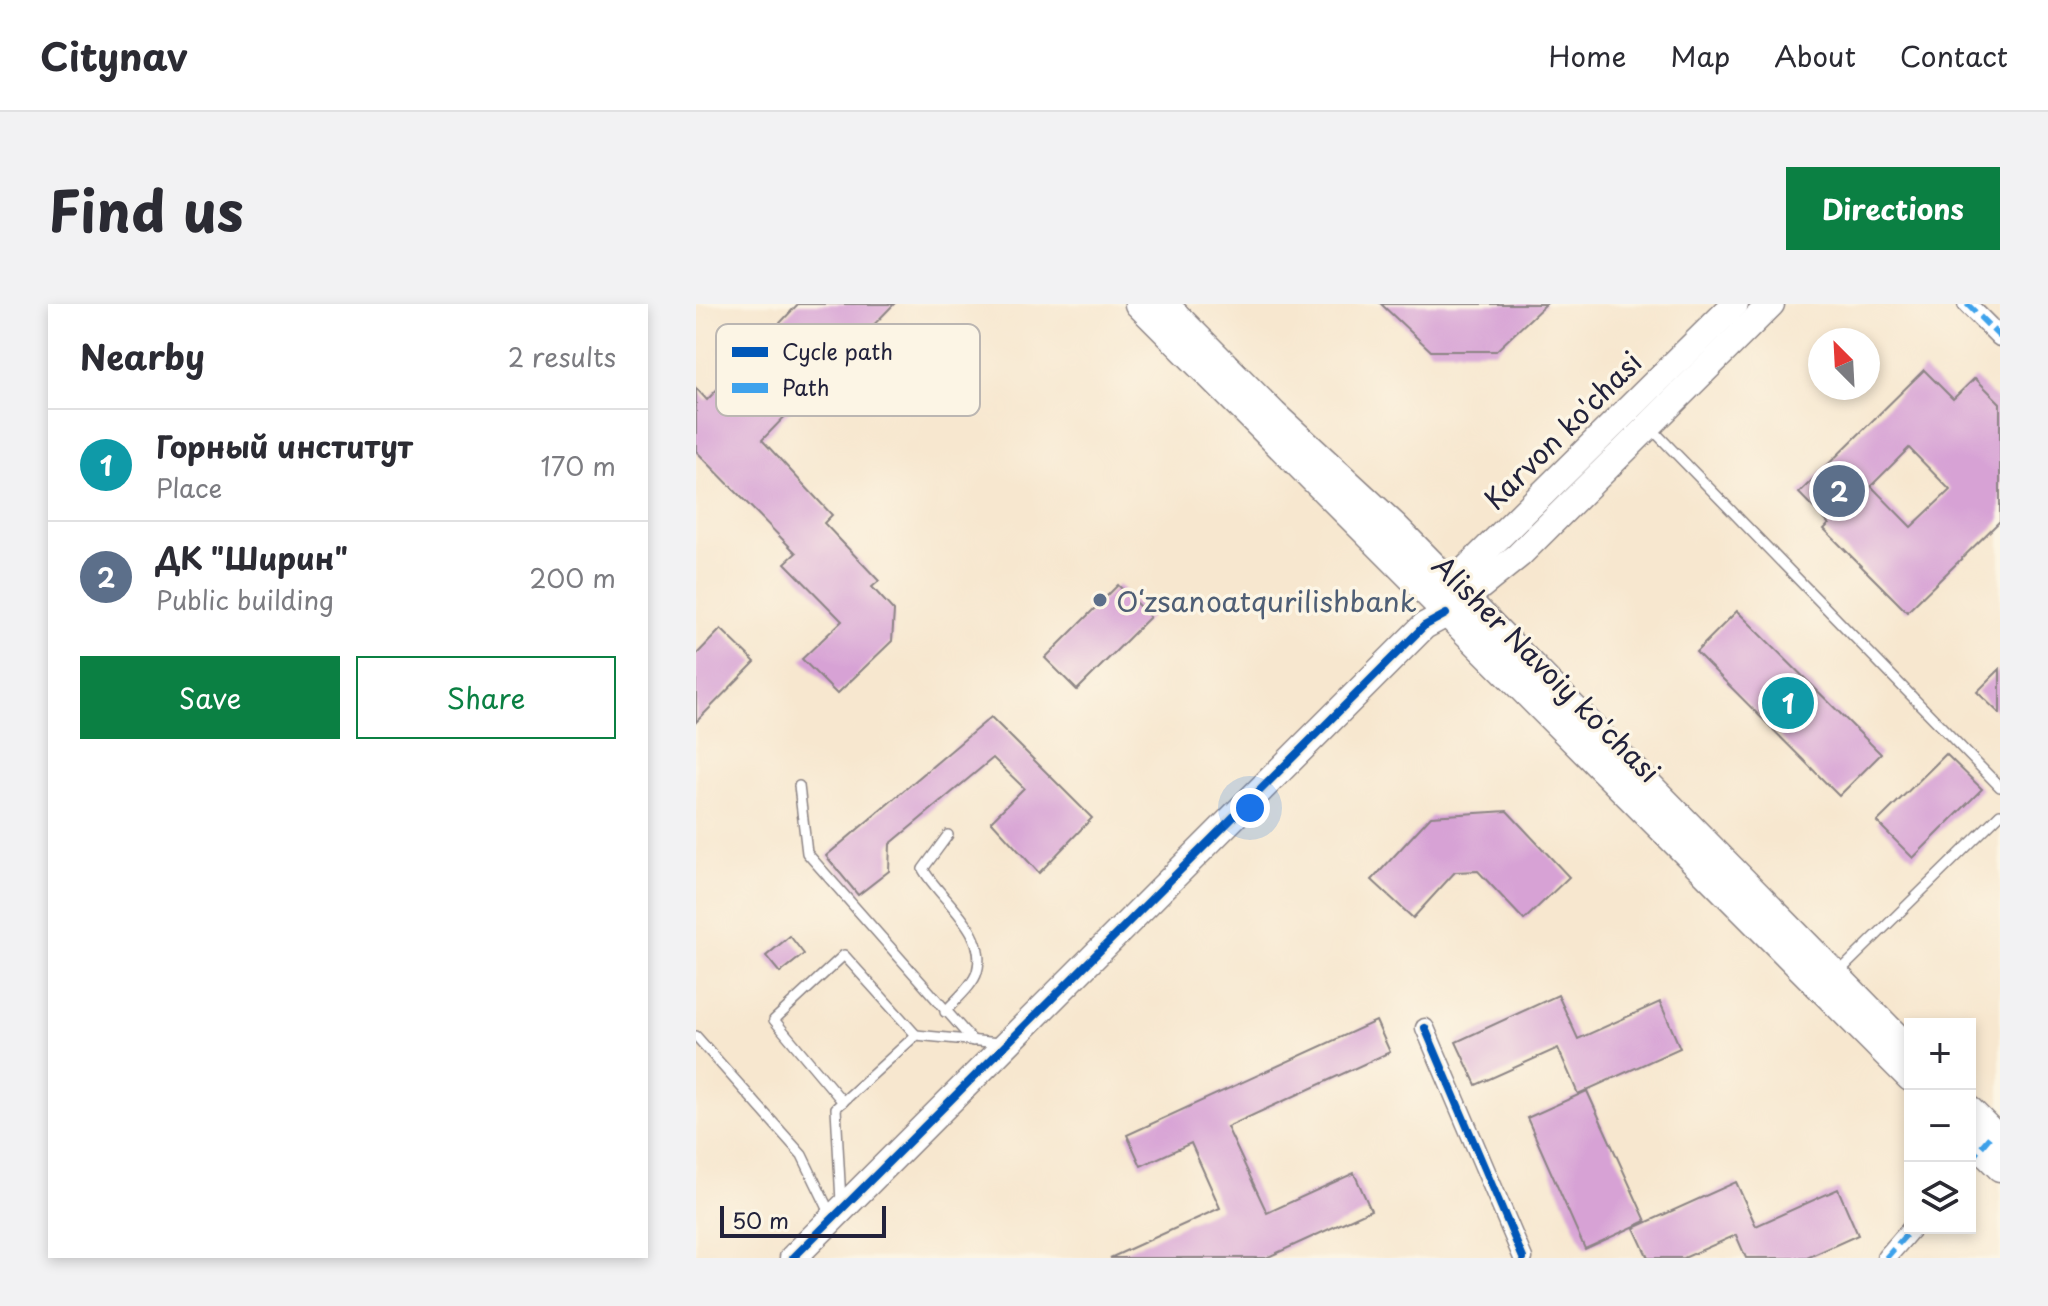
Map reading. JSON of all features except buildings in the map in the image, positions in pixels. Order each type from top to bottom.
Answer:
[{"type":"main road","name":"Alisher Navoiy ko'chasi","points":[[1138,304],[1830,983],[1904,1045]]},
{"type":"main road","name":"Alisher Navoiy ko'chasi","points":[[1165,304],[1274,414],[1395,526],[1443,604]]},
{"type":"main road","name":"Karvon ko'chasi","points":[[1443,604],[1735,304]]},
{"type":"main road","points":[[798,1256],[1443,604],[1519,555],[1771,304]]},
{"type":"main road","name":"Alisher Navoiy ko'chasi","points":[[1830,983],[1904,1071]]},
{"type":"main road","points":[[1983,1144],[2000,1168]]},
{"type":"street","points":[[1967,304],[2000,337]]},
{"type":"street","points":[[1425,1028],[1523,1258]]},
{"type":"street","points":[[1886,1258],[1907,1234]]},
{"type":"lane","points":[[1649,426],[2000,787]]},
{"type":"lane","points":[[799,786],[807,853],[973,1041]]},
{"type":"lane","points":[[1830,983],[2000,814]]},
{"type":"lane","points":[[945,1012],[977,975],[979,958],[970,929],[923,869],[948,835]]},
{"type":"lane","points":[[843,1102],[774,1020],[844,955],[916,1035],[1006,1044]]},
{"type":"lane","points":[[837,1214],[836,1108],[916,1035]]},
{"type":"lane","points":[[696,1036],[802,1155],[837,1214]]},
{"type":"marked path","points":[[1967,304],[2000,337]]},
{"type":"marked path","points":[[1976,1153],[1993,1133]]},
{"type":"marked path","points":[[1886,1258],[1907,1234]]},
{"type":"cycle path","points":[[793,1258],[1424,626],[1446,614]]},
{"type":"cycle path","points":[[1425,1028],[1523,1258]]},
{"type":"place","name":"ДК \"Ширин\"","points":[[1839,491]]},
{"type":"place","name":"Oʻzsanoatqurilishbank","points":[[1100,600]]},
{"type":"place","name":"Горный институт","points":[[1788,703]]}]
